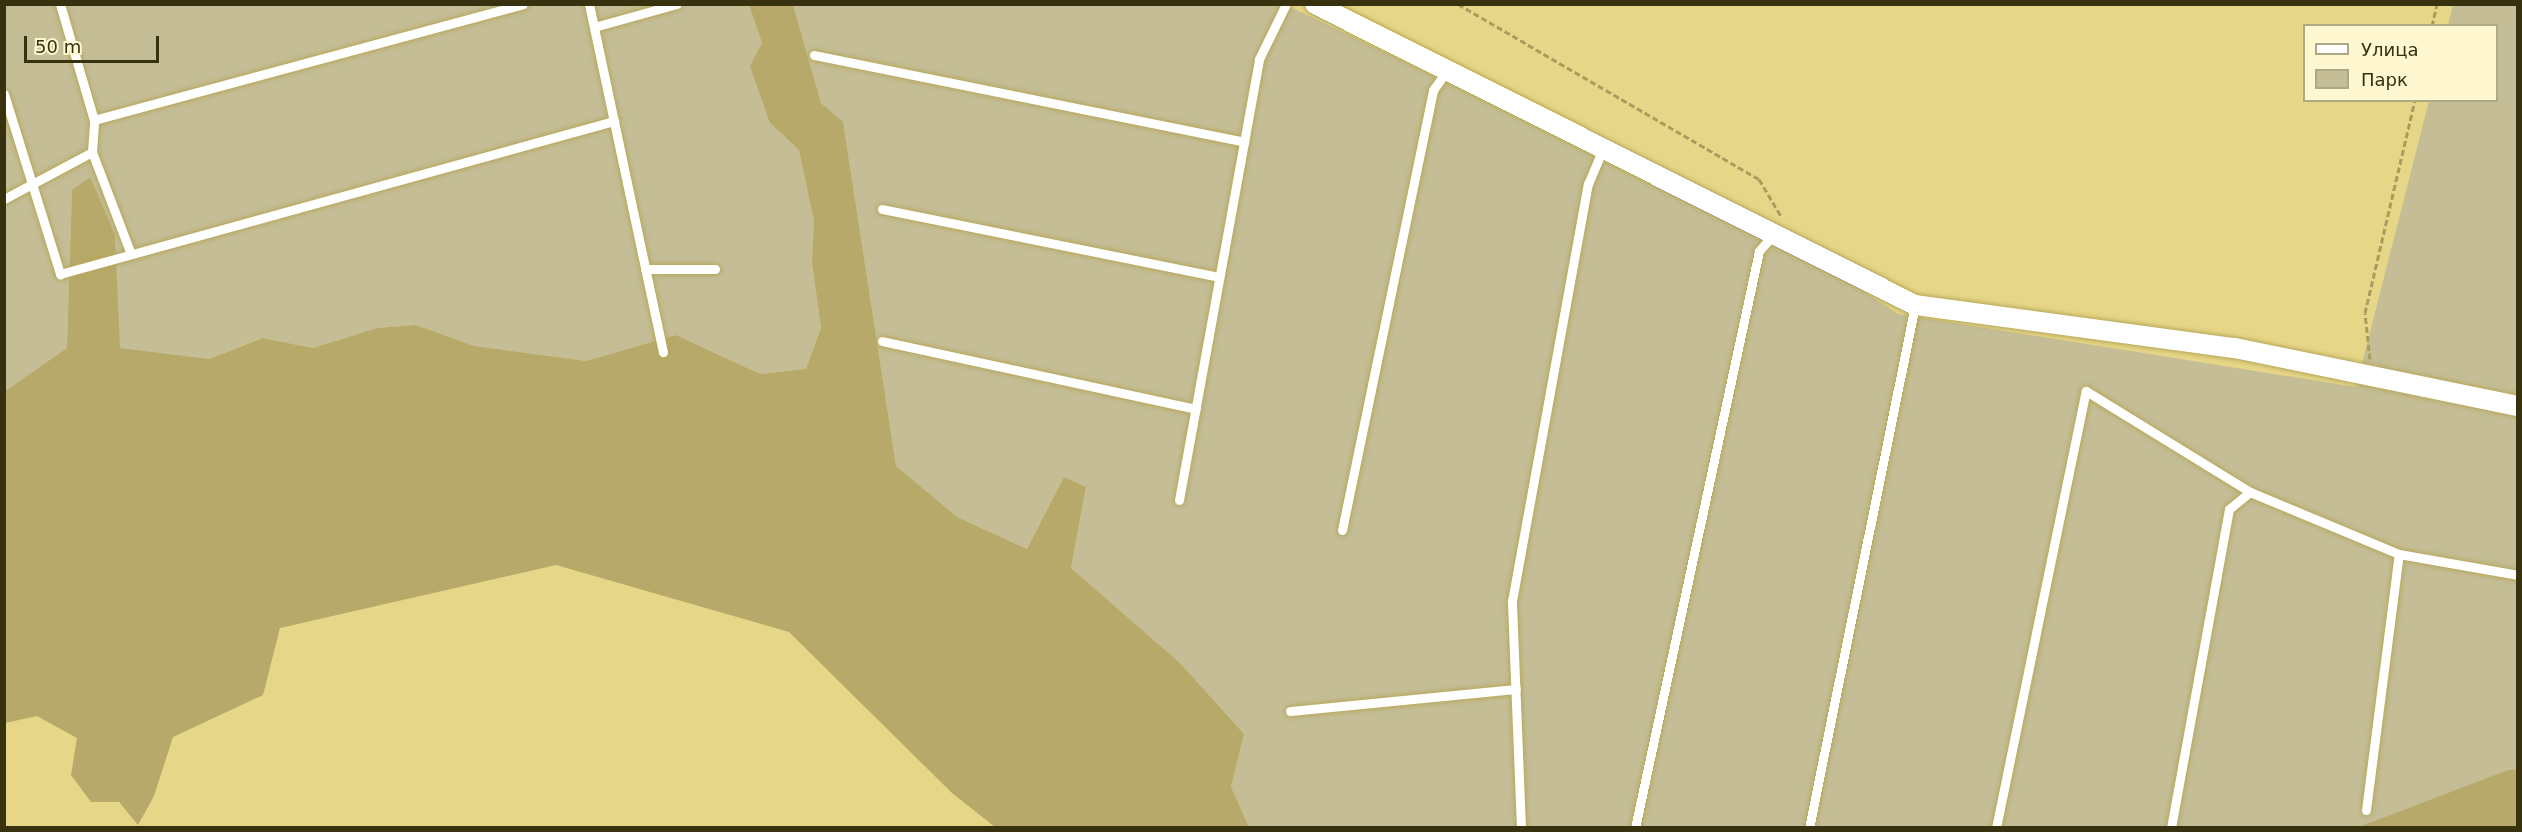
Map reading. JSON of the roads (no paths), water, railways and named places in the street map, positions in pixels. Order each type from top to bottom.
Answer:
[{"type":"street","points":[[1316,4],[1603,149],[1777,227],[1915,305],[2235,348],[2517,406]]},
{"type":"lane","points":[[60,4],[94,120],[92,152],[131,254]]},
{"type":"lane","points":[[94,120],[523,4]]},
{"type":"lane","points":[[589,4],[663,352]]},
{"type":"lane","points":[[594,27],[677,4]]},
{"type":"lane","points":[[1179,500],[1259,59],[1286,4]]},
{"type":"lane","points":[[814,56],[1244,142]]},
{"type":"lane","points":[[1342,530],[1433,90],[1448,69]]},
{"type":"lane","points":[[4,94],[60,274],[614,121]]},
{"type":"lane","points":[[1521,828],[1512,601],[1588,184],[1603,149]]},
{"type":"lane","points":[[4,199],[92,152]]},
{"type":"lane","points":[[882,209],[1220,278]]},
{"type":"lane","points":[[1635,828],[1759,251],[1777,227]]},
{"type":"lane","points":[[645,269],[715,269]]},
{"type":"lane","points":[[1809,828],[1915,305]]},
{"type":"lane","points":[[882,341],[1196,408]]},
{"type":"lane","points":[[1996,828],[2086,391],[2250,492],[2399,554],[2517,575]]},
{"type":"lane","points":[[2171,828],[2229,509],[2250,492]]},
{"type":"lane","points":[[2366,810],[2399,554]]},
{"type":"lane","points":[[1290,711],[1516,688]]}]
